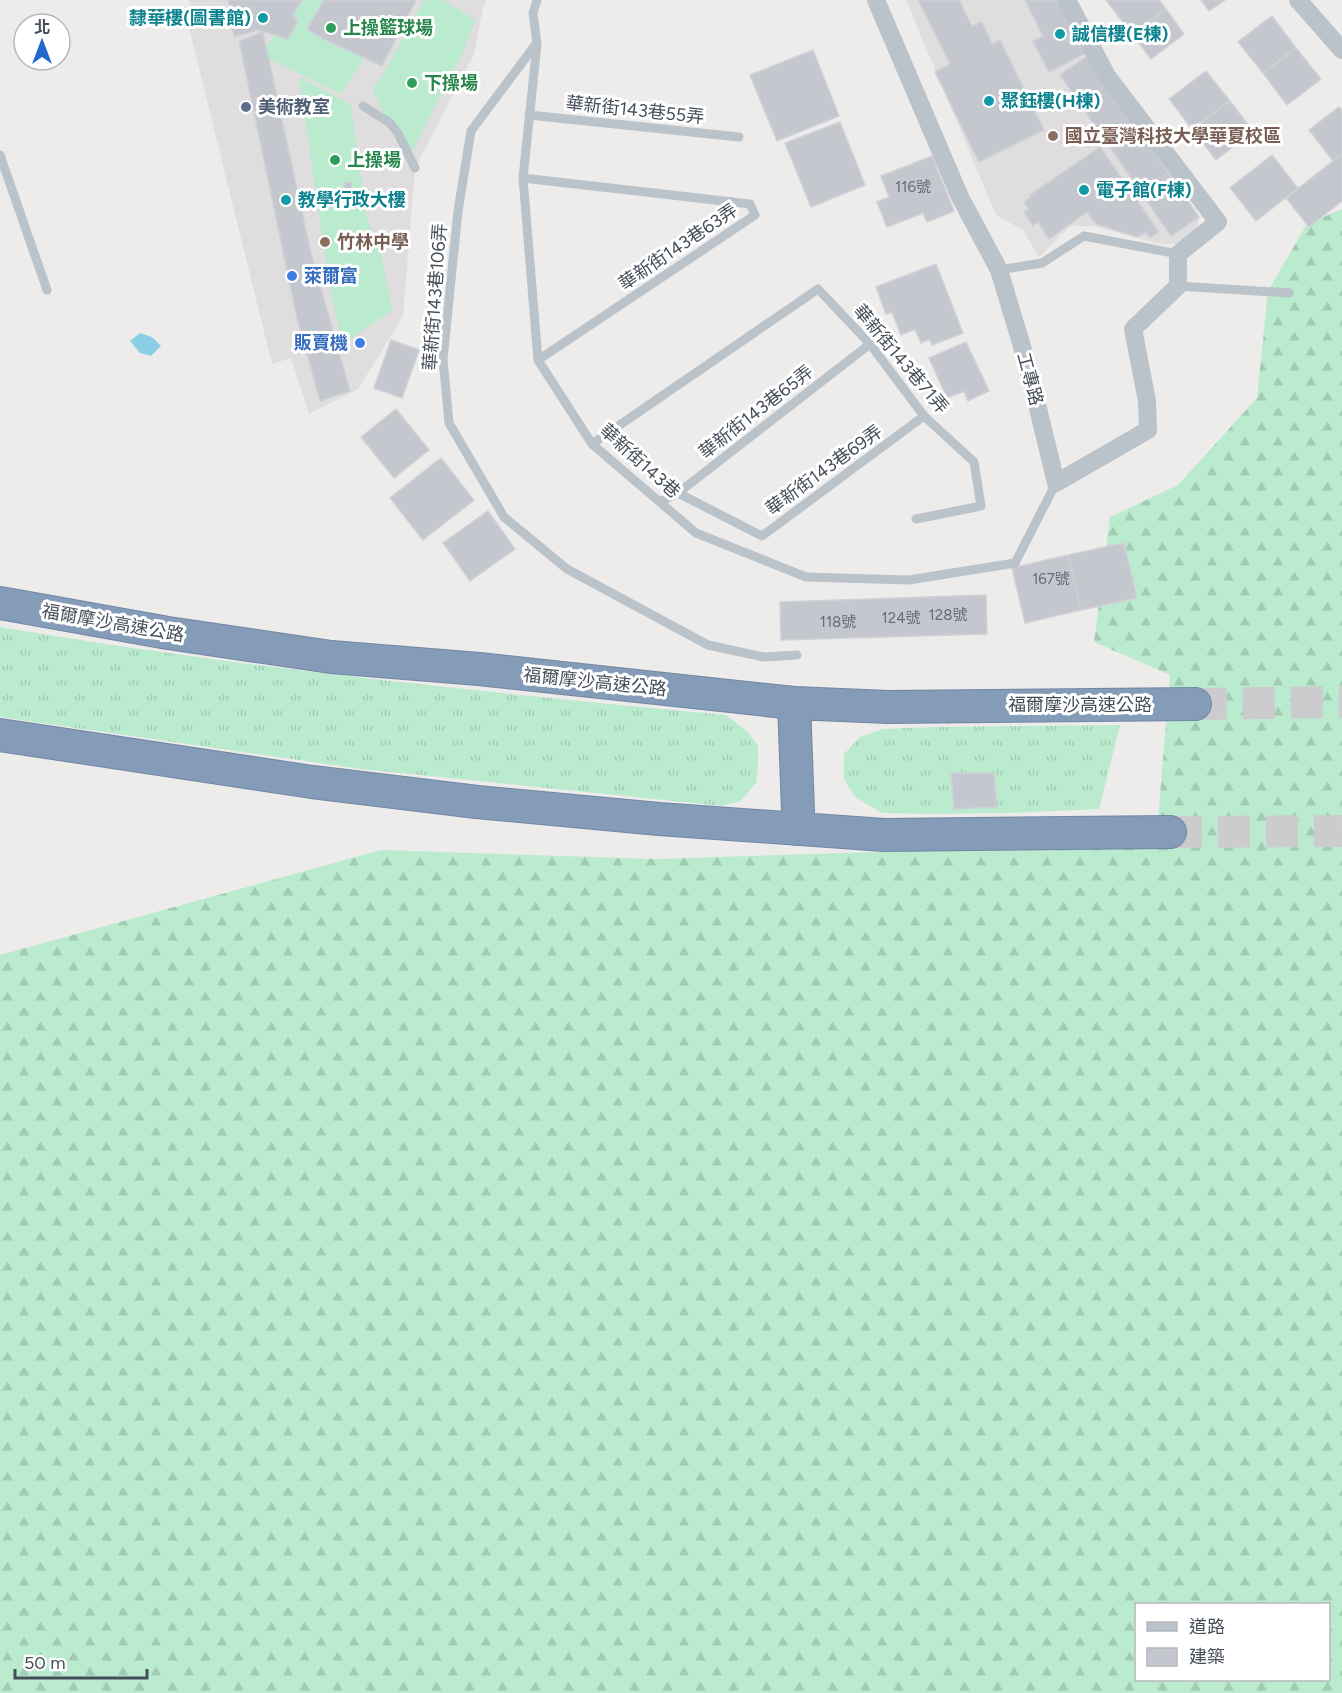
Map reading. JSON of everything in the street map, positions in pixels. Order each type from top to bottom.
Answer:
[{"type":"highway","name":"福爾摩沙高速公路","points":[[0,603],[168,633],[331,657],[479,669],[794,703],[888,707],[1195,704]]},
{"type":"highway","points":[[794,703],[798,811],[796,829]]},
{"type":"highway","points":[[0,735],[312,783],[465,801],[796,829],[884,835],[1170,832]]},
{"type":"street","name":"工專路","points":[[876,0],[960,197],[999,270],[1026,363],[1056,483]]},
{"type":"street","points":[[1056,483],[1148,430],[1147,401],[1133,329],[1178,286],[1178,254],[1218,222],[1107,76],[1067,0]]},
{"type":"street","points":[[1298,0],[1342,50]]},
{"type":"lane","name":"華新街143巷","points":[[537,0],[533,13],[537,44],[523,178],[538,360],[592,444],[696,533],[806,577],[909,580],[1015,563],[1056,483]]},
{"type":"lane","name":"華新街143巷106弄","points":[[537,44],[471,131],[458,211],[443,359],[449,423],[504,517],[567,569],[708,645],[764,657],[797,655]]},
{"type":"lane","points":[[363,106],[390,123],[398,133],[415,168]]},
{"type":"lane","name":"華新街143巷55弄","points":[[529,116],[739,137]]},
{"type":"lane","points":[[0,155],[47,290]]},
{"type":"lane","name":"華新街143巷63弄","points":[[523,178],[750,204],[755,215],[538,360]]},
{"type":"lane","points":[[999,270],[1042,263],[1084,236],[1178,254]]},
{"type":"lane","points":[[1178,286],[1289,293]]},
{"type":"lane","name":"華新街143巷71弄","points":[[592,444],[818,289],[870,344],[924,416],[974,462],[981,506],[916,519]]},
{"type":"lane","name":"華新街143巷65弄","points":[[660,502],[678,493],[870,344]]},
{"type":"lane","name":"華新街143巷69弄","points":[[678,493],[762,536],[924,416]]},
{"type":"shaded area","name":"竹林中學","points":[[189,0],[486,0],[474,54],[415,168],[403,316],[358,389],[309,414],[291,358],[272,364],[184,7],[191,6]]},
{"type":"shaded area","name":"國立臺灣科技大學華夏校區","points":[[906,0],[1061,0],[1096,68],[1199,217],[1197,231],[1175,244],[1160,244],[1094,226],[1070,226],[1039,257],[1023,230],[996,215]]},
{"type":"green space","name":"上操籃球場","points":[[298,0],[400,0],[341,94],[261,55]]},
{"type":"green space","name":"下操場","points":[[424,0],[443,0],[475,20],[463,52],[411,153],[384,115],[373,89]]},
{"type":"green space","name":"上操場","points":[[299,77],[351,105],[366,214],[381,255],[393,310],[343,344],[329,283]]},
{"type":"green space","points":[[1342,209],[1342,1693],[0,1693],[0,955],[381,850],[656,859],[1156,843],[1170,675],[1094,642],[1110,517],[1178,485],[1257,398],[1268,291],[1307,224]]},
{"type":"green space","points":[[0,627],[271,667],[726,715],[747,731],[758,746],[756,783],[741,801],[722,806],[361,769],[0,717]]},
{"type":"green space","points":[[1120,725],[1099,809],[1012,813],[882,813],[855,797],[844,779],[844,754],[860,737],[883,729]]},
{"type":"water","points":[[140,333],[152,337],[161,346],[151,356],[140,353],[130,341]]},
{"type":"building","name":"隸華樓(圖書館)","points":[[228,0],[302,0],[293,15],[298,21],[288,39],[258,30],[234,37]]},
{"type":"building","points":[[324,0],[416,0],[382,66],[323,39],[307,29]]},
{"type":"building","name":"聚鈺樓(H棟)","points":[[918,0],[959,0],[972,26],[982,22],[992,44],[1000,40],[1044,130],[979,162],[935,72],[950,64]]},
{"type":"building","name":"誠信樓(E棟)","points":[[1025,0],[1061,0],[1088,52],[1049,72],[1033,41],[1043,36]]},
{"type":"building","points":[[1106,0],[1159,0],[1166,9],[1132,34]]},
{"type":"building","points":[[1201,0],[1225,0],[1209,11]]},
{"type":"building","points":[[1166,9],[1184,34],[1151,59],[1132,34]]},
{"type":"building","points":[[1272,16],[1296,48],[1263,73],[1238,42]]},
{"type":"building","name":"教學行政大樓","points":[[263,32],[311,253],[350,391],[320,401],[297,318],[239,41]]},
{"type":"building","points":[[1296,48],[1321,79],[1287,105],[1263,73]]},
{"type":"building","points":[[813,50],[839,116],[777,141],[750,75]]},
{"type":"building","points":[[1087,56],[1199,217],[1171,236],[1060,75]]},
{"type":"building","points":[[1206,71],[1230,101],[1192,129],[1169,99]]},
{"type":"building","points":[[1230,101],[1253,131],[1216,160],[1192,129]]},
{"type":"building","points":[[1339,107],[1342,110],[1342,154],[1333,161],[1309,130]]},
{"type":"building","points":[[840,122],[865,185],[811,207],[785,143]]},
{"type":"building","name":"電子館(F棟)","points":[[1100,147],[1159,232],[1150,238],[1146,232],[1137,237],[1096,224],[1087,212],[1049,239],[1038,222],[1033,226],[1024,212],[1029,209],[1024,202],[1031,197],[1030,195]]},
{"type":"building","points":[[1342,154],[1342,201],[1309,227],[1286,198]]},
{"type":"building","points":[[1272,155],[1298,188],[1256,221],[1230,188]]},
{"type":"building","points":[[932,156],[954,211],[927,222],[923,213],[887,227],[877,202],[889,197],[881,176]]},
{"type":"building","points":[[351,182],[353,196],[345,197],[344,183]]},
{"type":"building","points":[[936,264],[963,333],[932,345],[930,339],[921,343],[915,329],[901,335],[892,312],[886,314],[876,287]]},
{"type":"building","points":[[391,340],[419,350],[402,398],[374,388]]},
{"type":"building","points":[[966,342],[989,391],[968,401],[964,391],[947,398],[929,358]]},
{"type":"building","points":[[396,409],[429,450],[394,478],[361,437]]},
{"type":"building","points":[[441,458],[474,500],[423,540],[390,498]]},
{"type":"building","points":[[488,511],[515,549],[470,581],[443,543]]},
{"type":"building","points":[[1124,543],[1137,598],[1081,610],[1068,555]]},
{"type":"building","points":[[1068,555],[1081,610],[1025,623],[1012,568]]},
{"type":"building","points":[[986,595],[987,634],[781,640],[780,602]]},
{"type":"building","points":[[951,773],[994,773],[997,807],[954,809]]},
{"type":"tunnel","points":[[1195,704],[1342,702]]},
{"type":"tunnel","points":[[1170,832],[1342,831]]},
{"type":"place","name":"隸華樓(圖書館)","points":[[263,18]]},
{"type":"place","name":"上操籃球場","points":[[331,28]]},
{"type":"place","name":"誠信樓(E棟)","points":[[1060,34]]},
{"type":"place","name":"下操場","points":[[412,83]]},
{"type":"place","name":"聚鈺樓(H棟)","points":[[989,101]]},
{"type":"place","name":"美術教室","points":[[246,107]]},
{"type":"place","name":"國立臺灣科技大學華夏校區","points":[[1053,136]]},
{"type":"place","name":"上操場","points":[[335,160]]},
{"type":"place","name":"電子館(F棟)","points":[[1084,190]]},
{"type":"place","name":"教學行政大樓","points":[[286,200]]},
{"type":"place","name":"竹林中學","points":[[325,242]]},
{"type":"place","name":"萊爾富","points":[[292,276]]},
{"type":"place","name":"販賣機","points":[[360,343]]}]
